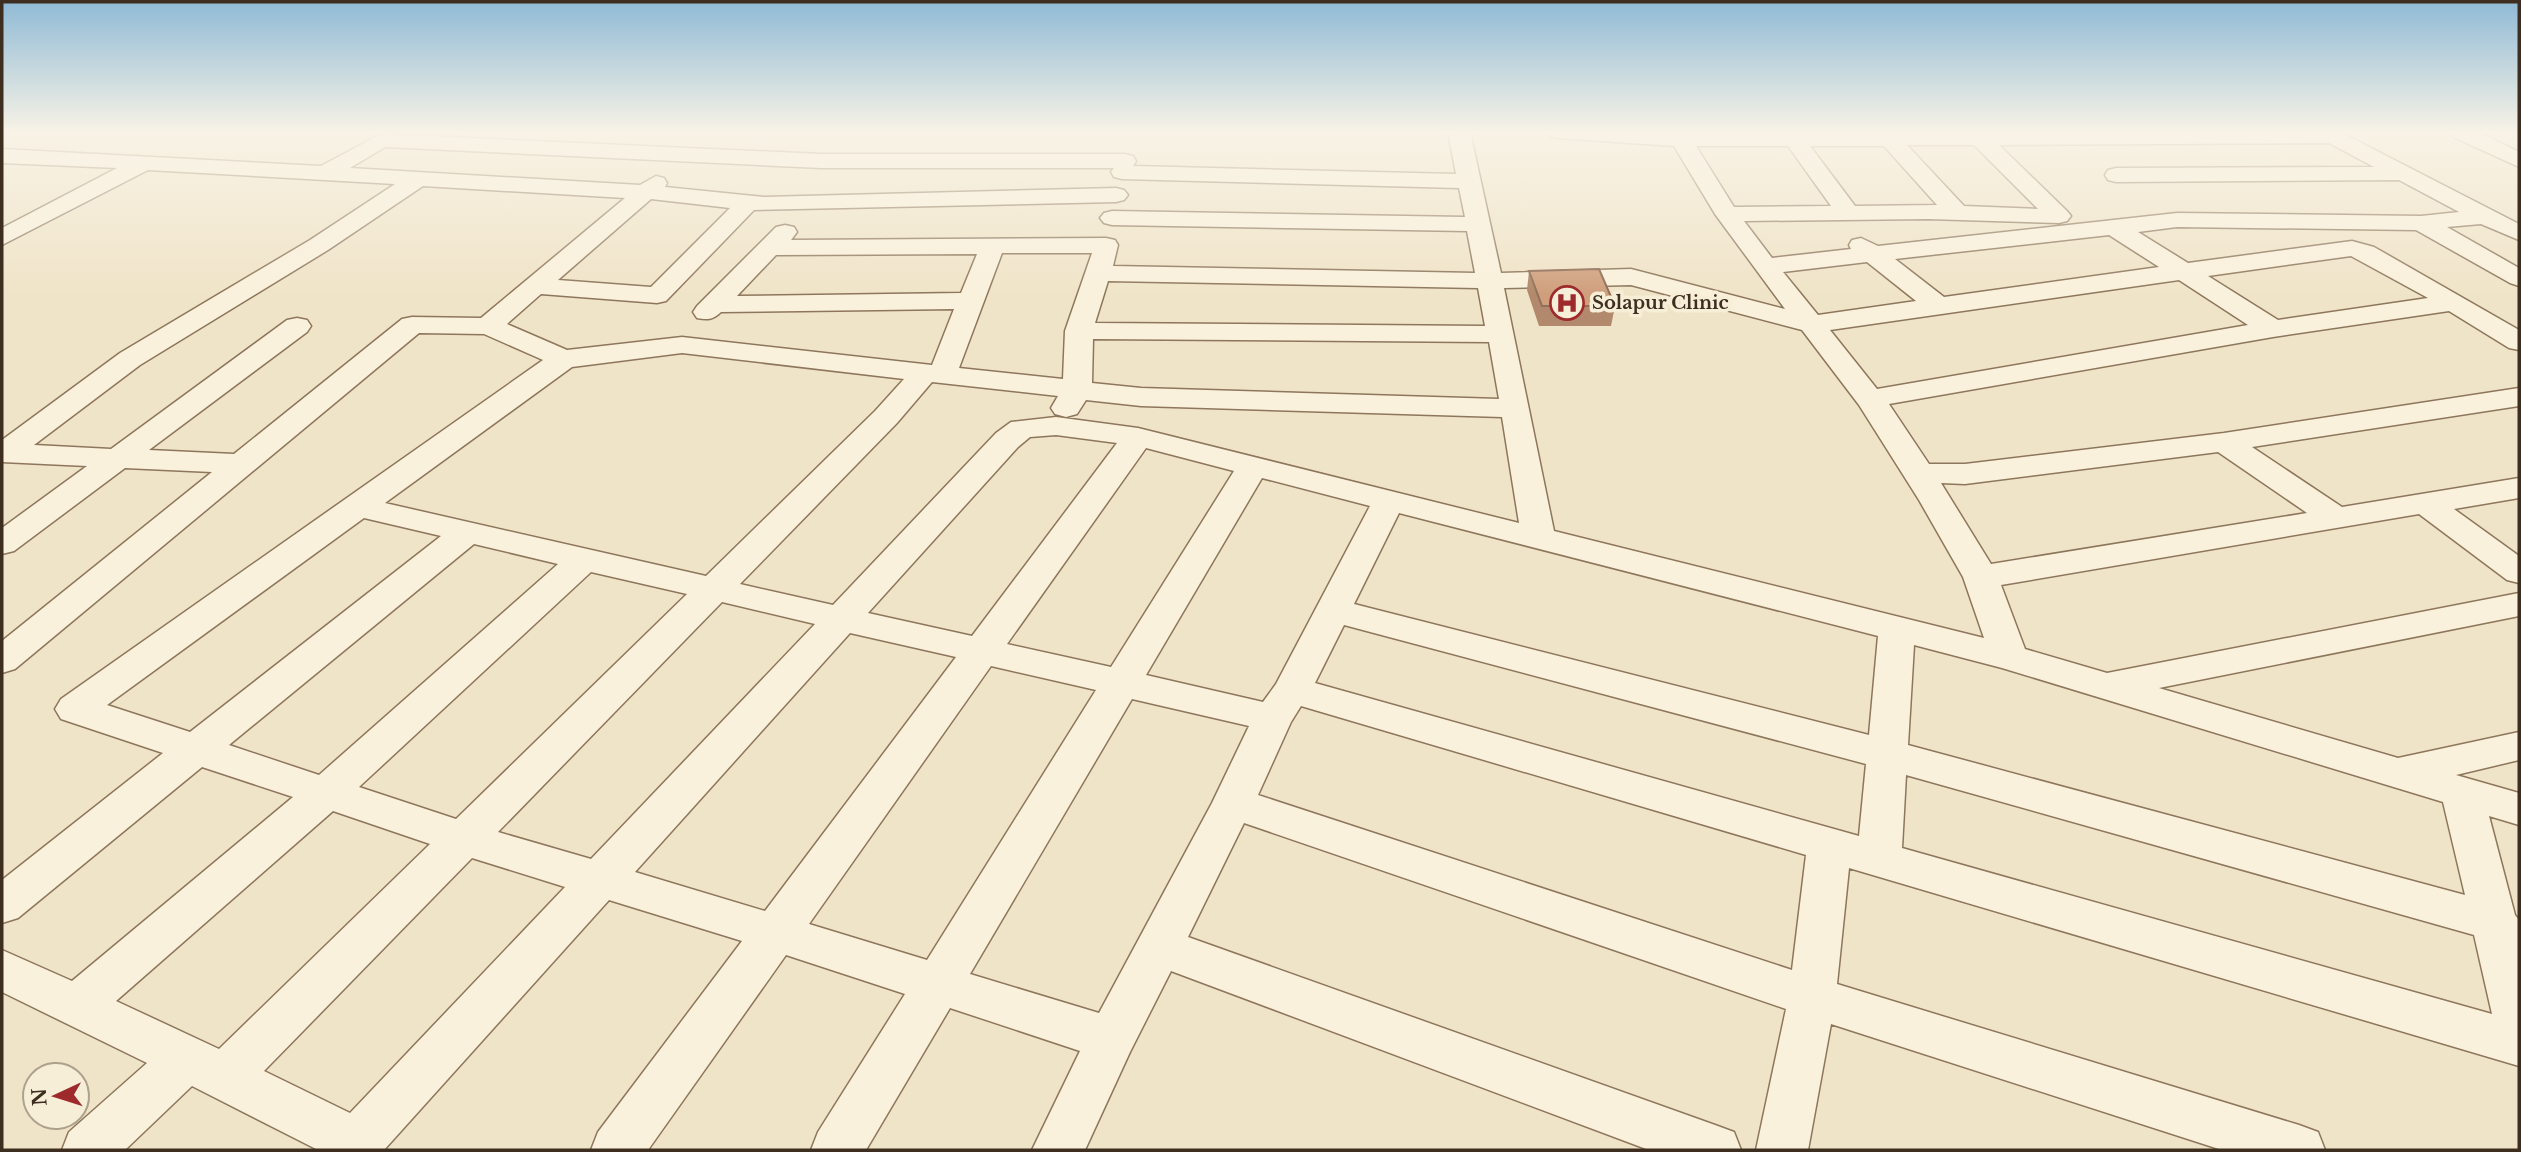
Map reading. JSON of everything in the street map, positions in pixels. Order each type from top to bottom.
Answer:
[{"type":"street","points":[[2,238],[101,186]]},
{"type":"street","points":[[3,453],[130,359],[319,245],[408,186]]},
{"type":"street","points":[[520,186],[646,192],[749,202],[814,203],[1026,186]]},
{"type":"street","points":[[488,326],[653,186]]},
{"type":"street","points":[[1056,426],[1077,390],[1079,331],[1099,273],[1119,186]]},
{"type":"street","points":[[1180,186],[1478,225]]},
{"type":"street","points":[[1470,186],[1516,408],[1539,540]]},
{"type":"street","points":[[1710,186],[1727,214],[1869,399],[1921,473],[1982,577],[2009,657]]},
{"type":"street","points":[[1828,186],[1848,213]]},
{"type":"street","points":[[1932,186],[1957,213]]},
{"type":"street","points":[[2028,186],[2059,216]]},
{"type":"street","points":[[2131,186],[2177,220]]},
{"type":"street","points":[[2427,186],[2505,223]]},
{"type":"street","points":[[535,286],[657,295],[749,202]]},
{"type":"street","points":[[674,344],[814,203]]},
{"type":"street","points":[[1822,213],[1938,306]]},
{"type":"street","points":[[1727,214],[1957,213],[2177,220],[2505,223]]},
{"type":"street","points":[[1766,265],[2177,220]]},
{"type":"street","points":[[2320,220],[2359,249],[2519,342]]},
{"type":"street","points":[[2421,223],[2519,278]]},
{"type":"street","points":[[2112,226],[2273,329]]},
{"type":"street","points":[[769,248],[1106,245]]},
{"type":"street","points":[[88,1150],[206,1067],[465,839],[886,417],[933,375],[972,301],[992,246]]},
{"type":"street","points":[[1099,273],[1491,281],[1631,277],[1812,324],[2344,248],[2359,249]]},
{"type":"street","points":[[714,304],[972,301]]},
{"type":"street","points":[[1869,399],[2273,329],[2454,302]]},
{"type":"street","points":[[2,660],[412,325],[488,326],[565,359]]},
{"type":"street","points":[[2,544],[297,326]]},
{"type":"street","points":[[1079,331],[1501,334]]},
{"type":"street","points":[[1111,1039],[777,933],[465,839],[75,709],[565,359],[674,344],[933,375],[1188,400],[1516,408]]},
{"type":"street","points":[[1921,473],[1965,474],[2224,442],[2519,397]]},
{"type":"street","points":[[2,970],[206,1067],[353,1147],[840,618],[1007,440],[1023,428],[1056,426],[1138,437],[2009,657],[2519,809]]},
{"type":"street","points":[[617,1150],[1138,437]]},
{"type":"street","points":[[2224,442],[2336,518]]},
{"type":"street","points":[[3,453],[241,464]]},
{"type":"street","points":[[837,1150],[1253,466]]},
{"type":"street","points":[[1982,577],[2519,488]]},
{"type":"street","points":[[1070,1147],[1111,1039],[1389,500]]},
{"type":"street","points":[[2426,503],[2519,572]]},
{"type":"street","points":[[358,507],[712,590],[1120,681],[1282,704],[1829,845],[2519,1044]]},
{"type":"street","points":[[2,905],[467,533]]},
{"type":"street","points":[[77,1006],[326,793],[583,560]]},
{"type":"street","points":[[2106,686],[2519,604]]},
{"type":"street","points":[[1333,610],[1885,754],[2507,938]]},
{"type":"street","points":[[1879,860],[1885,754],[1897,629]]},
{"type":"street","points":[[2396,772],[2519,746]]},
{"type":"street","points":[[2462,792],[2507,938],[2519,1024]]},
{"type":"street","points":[[1233,803],[1812,997],[2299,1150]]},
{"type":"street","points":[[1782,1150],[1812,997],[1829,845]]},
{"type":"street","points":[[1160,947],[1715,1150]]},
{"type":"building","points":[[1599,269],[1615,306],[1542,306],[1529,271]]},
{"type":"place","name":"Solapur Clinic","points":[[1567,303]]}]
